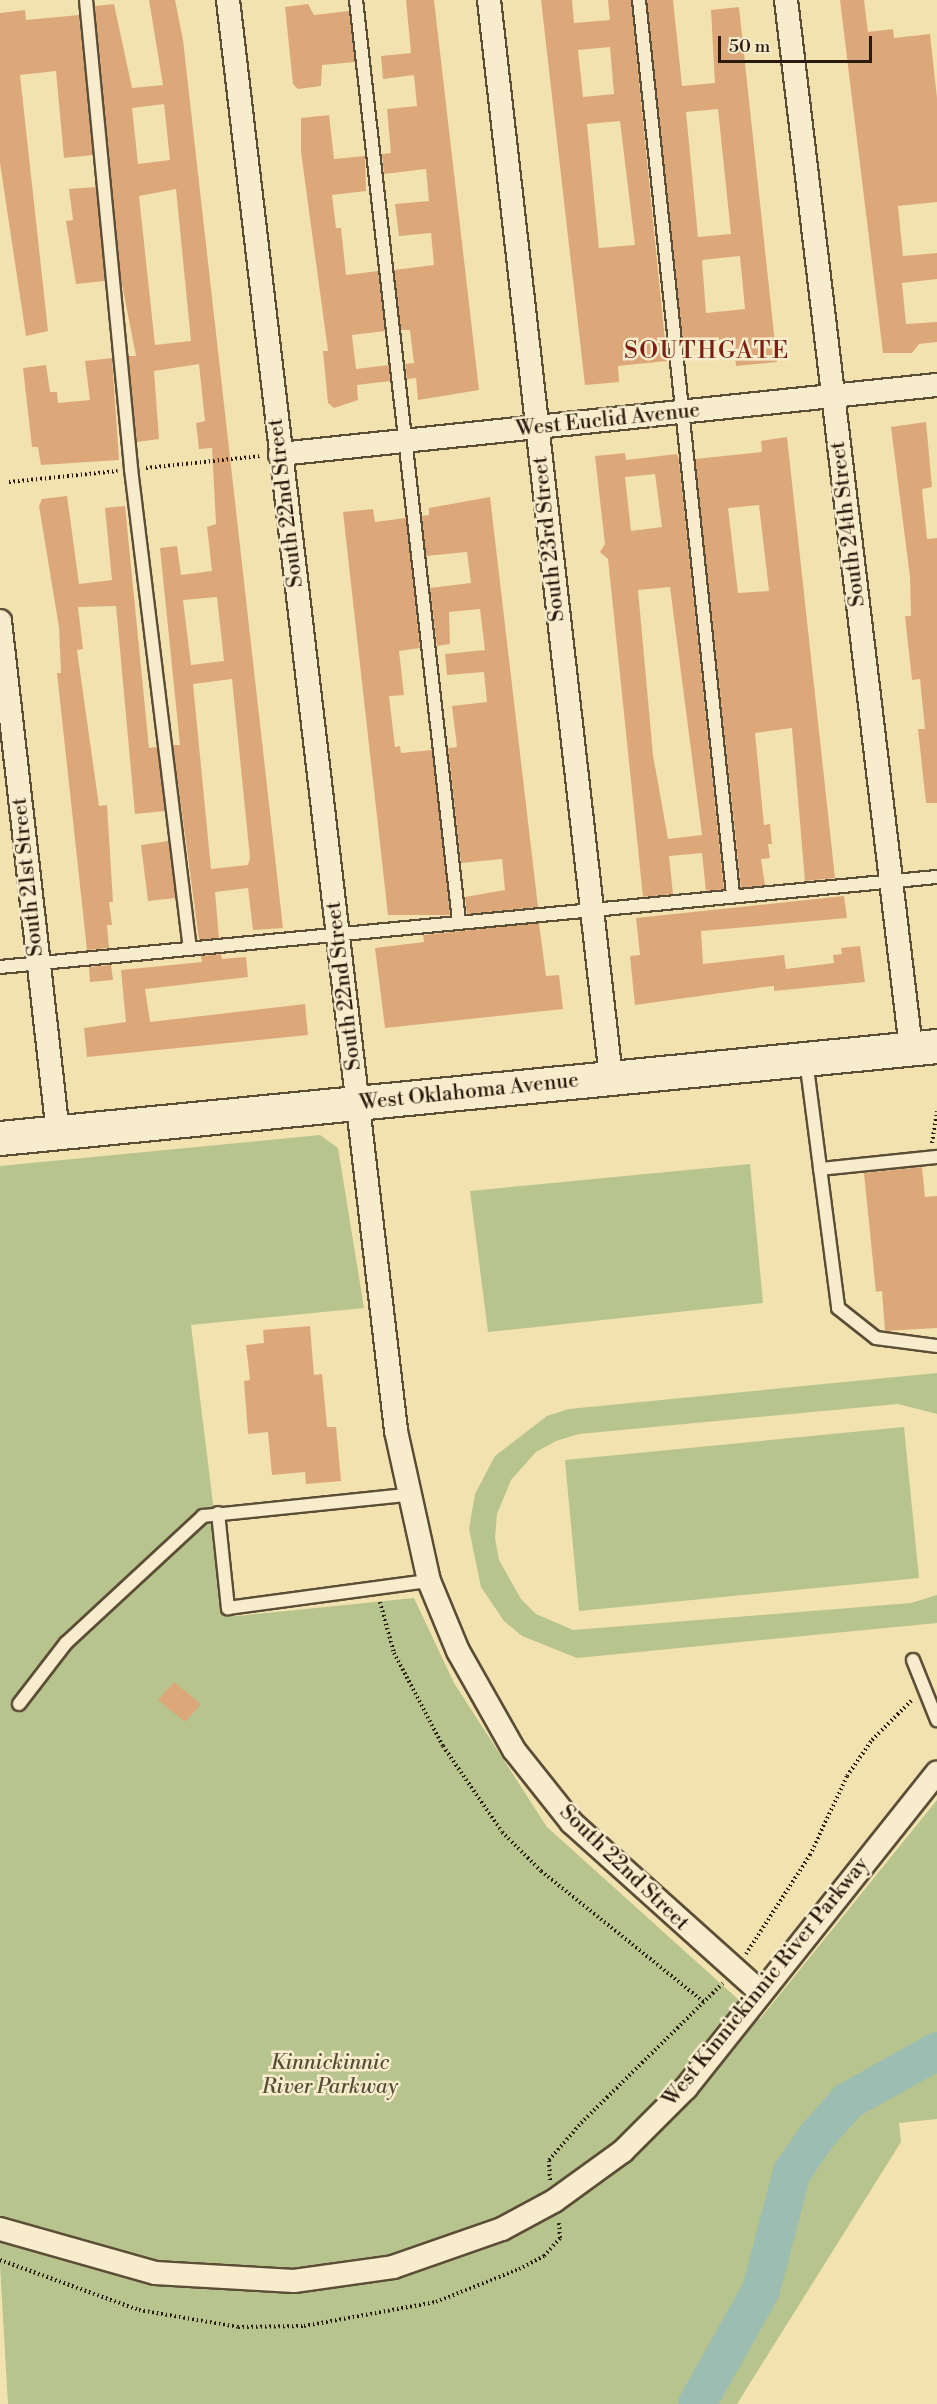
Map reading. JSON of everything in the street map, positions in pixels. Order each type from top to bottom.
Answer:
[{"type":"main road","name":"West Oklahoma Avenue","points":[[0,1138],[924,1047]]},
{"type":"street","name":"South 22nd Street","points":[[228,0],[337,933],[407,1495],[429,1581],[458,1651],[514,1750],[572,1823],[759,1991]]},
{"type":"street","name":"South 23rd Street","points":[[489,0],[590,909],[611,1078]]},
{"type":"street","name":"South 24th Street","points":[[786,0],[890,881],[924,1047]]},
{"type":"street","name":"West Euclid Avenue","points":[[280,454],[937,385]]},
{"type":"street","name":"South 21st Street","points":[[0,621],[58,1133]]},
{"type":"street","name":"West Kinnickinnic River Parkway","points":[[0,2229],[155,2273],[294,2281],[393,2267],[449,2250],[554,2201],[623,2151],[686,2088],[759,1991],[937,1773]]},
{"type":"lane","points":[[86,0],[131,469],[190,947]]},
{"type":"lane","points":[[356,0],[459,921]]},
{"type":"lane","points":[[639,0],[684,411],[733,895]]},
{"type":"lane","points":[[0,967],[459,921],[937,877]]},
{"type":"lane","points":[[806,1059],[838,1308],[876,1338],[937,1346]]},
{"type":"lane","points":[[820,1169],[933,1158]]},
{"type":"lane","points":[[19,1704],[66,1643],[203,1516],[407,1495]]},
{"type":"lane","points":[[218,1513],[228,1608],[429,1581]]},
{"type":"lane","points":[[913,1659],[922,1691],[937,1720]]},
{"type":"path","points":[[933,1158],[937,1111]]},
{"type":"path","points":[[376,1588],[394,1653],[437,1736],[502,1832],[542,1871],[705,2002]]},
{"type":"path","points":[[0,2260],[139,2310],[238,2327],[304,2326],[436,2302],[519,2269],[544,2256],[560,2238],[549,2160],[734,1970],[784,1899],[866,1749],[922,1691]]},
{"type":"green space","name":"Kinnickinnic River Parkway","points":[[320,1135],[338,1148],[364,1308],[191,1325],[227,1617],[414,1598],[454,1683],[547,1827],[760,2019],[937,1800],[937,2119],[899,2123],[901,2142],[737,2404],[8,2404],[0,2265],[0,1166]]},
{"type":"green space","points":[[750,1164],[763,1303],[488,1332],[470,1191]]},
{"type":"green space","points":[[937,1373],[937,1414],[898,1404],[579,1434],[556,1441],[536,1452],[511,1480],[497,1514],[495,1538],[499,1560],[521,1599],[536,1614],[573,1630],[911,1603],[937,1595],[937,1623],[577,1658],[522,1636],[504,1621],[481,1587],[469,1529],[475,1494],[495,1456],[547,1416],[569,1409]]},
{"type":"green space","points":[[904,1427],[919,1578],[579,1611],[565,1460]]},
{"type":"building","points":[[149,0],[175,0],[183,40],[283,928],[253,930],[248,888],[215,892],[219,938],[199,940],[173,745],[180,745],[160,548],[177,546],[181,575],[212,571],[207,527],[216,524],[212,448],[199,449],[196,423],[205,421],[199,364],[154,371],[159,439],[137,442],[128,356],[136,356],[121,279],[95,6],[114,4],[132,88],[163,85]],"holes":[[[164,104],[170,160],[138,164],[132,108]],[[176,189],[191,341],[155,345],[139,196]],[[217,597],[224,661],[191,665],[183,600]],[[232,679],[250,858],[248,865],[211,869],[193,684]]]},
{"type":"building","points":[[406,0],[434,0],[479,390],[418,400],[416,378],[407,379],[405,364],[414,363],[410,330],[401,330],[394,270],[434,265],[431,233],[399,236],[395,204],[429,201],[426,169],[384,174],[382,154],[391,153],[387,109],[417,106],[414,75],[383,79],[381,56],[411,53]]},
{"type":"building","points":[[541,0],[572,0],[574,23],[610,20],[608,0],[631,0],[667,361],[618,366],[619,382],[585,385]],"holes":[[[610,47],[614,94],[583,97],[578,50]],[[620,121],[635,245],[599,248],[587,124]]]},
{"type":"building","points":[[647,0],[673,0],[682,86],[715,83],[711,10],[739,7],[777,362],[736,366],[733,339],[683,342]],"holes":[[[718,109],[731,234],[698,237],[686,112]],[[740,256],[745,309],[706,313],[702,260]]]},
{"type":"building","points":[[840,0],[864,0],[868,32],[893,29],[894,38],[930,34],[937,98],[937,202],[898,206],[903,256],[937,253],[937,279],[902,283],[906,324],[937,322],[937,342],[919,344],[912,353],[883,353]]},
{"type":"building","points":[[308,4],[314,15],[349,11],[355,62],[322,65],[321,86],[298,89],[293,84],[285,7]]},
{"type":"building","points":[[25,10],[26,20],[79,15],[93,155],[64,158],[56,71],[20,75],[48,331],[26,336],[0,163],[0,13]]},
{"type":"building","points":[[329,115],[334,159],[365,156],[366,191],[332,195],[336,228],[341,228],[346,275],[378,271],[385,331],[352,335],[356,369],[389,365],[390,381],[357,385],[358,400],[334,408],[328,403],[323,351],[328,351],[301,152],[301,118]]},
{"type":"building","points":[[96,187],[105,281],[76,284],[66,221],[73,220],[69,189]]},
{"type":"building","points":[[112,358],[119,460],[41,465],[38,447],[32,447],[23,368],[46,365],[50,392],[57,392],[58,403],[90,400],[85,361]]},
{"type":"building","points":[[926,422],[932,487],[922,489],[927,539],[937,538],[937,803],[926,803],[918,729],[925,729],[920,679],[912,680],[905,616],[911,616],[910,577],[891,427]]},
{"type":"building","points":[[787,437],[835,878],[805,881],[792,728],[755,733],[764,825],[770,824],[772,844],[768,844],[770,858],[761,859],[765,885],[741,888],[695,459],[762,452],[761,441]],"holes":[[[759,505],[769,591],[738,593],[728,508]]]},
{"type":"building","points":[[625,453],[626,460],[677,454],[679,460],[724,889],[706,891],[702,853],[669,856],[673,894],[643,897],[608,559],[600,552],[605,544],[595,456]],"holes":[[[655,474],[662,527],[631,531],[625,477]],[[670,587],[702,835],[668,839],[653,755],[638,590]]]},
{"type":"building","points":[[67,496],[79,584],[112,580],[105,508],[125,506],[149,748],[157,747],[165,811],[135,814],[116,606],[78,607],[83,649],[77,650],[99,806],[107,805],[113,902],[109,902],[112,925],[107,925],[109,948],[87,950],[57,673],[61,673],[59,627],[39,506],[42,499]]},
{"type":"building","points":[[490,497],[538,907],[467,914],[465,897],[505,890],[502,859],[461,863],[448,748],[457,747],[452,706],[487,702],[484,672],[447,675],[445,654],[485,650],[480,609],[449,612],[450,644],[437,646],[430,588],[471,583],[467,552],[426,556],[422,516],[429,515],[429,508]]},
{"type":"building","points":[[373,509],[375,522],[406,518],[420,648],[399,651],[404,695],[389,696],[395,747],[400,746],[401,753],[432,750],[450,915],[388,915],[343,512]]},
{"type":"building","points":[[169,841],[176,898],[148,901],[141,845]]},
{"type":"building","points":[[844,896],[847,918],[701,931],[703,964],[784,955],[786,969],[834,963],[833,955],[842,954],[841,948],[860,946],[865,982],[774,991],[774,986],[764,987],[635,1005],[630,956],[640,955],[636,918]]},
{"type":"building","points":[[539,923],[546,976],[559,975],[563,1009],[385,1028],[375,948],[424,942],[423,935]]},
{"type":"building","points":[[221,954],[222,959],[246,957],[248,977],[145,989],[150,1022],[305,1004],[308,1035],[87,1057],[84,1028],[126,1022],[121,970],[202,962],[201,956]]},
{"type":"building","points":[[111,965],[113,980],[90,982],[89,967]]},
{"type":"building","points":[[922,1167],[925,1197],[937,1196],[937,1328],[885,1331],[882,1291],[876,1292],[864,1173]]},
{"type":"building","points":[[310,1326],[314,1375],[322,1374],[327,1427],[336,1427],[341,1481],[306,1484],[305,1472],[272,1475],[268,1432],[248,1434],[244,1381],[250,1380],[246,1345],[264,1343],[263,1330]]},
{"type":"building","points":[[174,1682],[201,1704],[185,1722],[158,1700]]},
{"type":"waterway","points":[[697,2404],[761,2290],[792,2172],[817,2136],[848,2101],[937,2051]]},
{"type":"district","name":"SOUTHGATE","points":[[707,352]]}]
